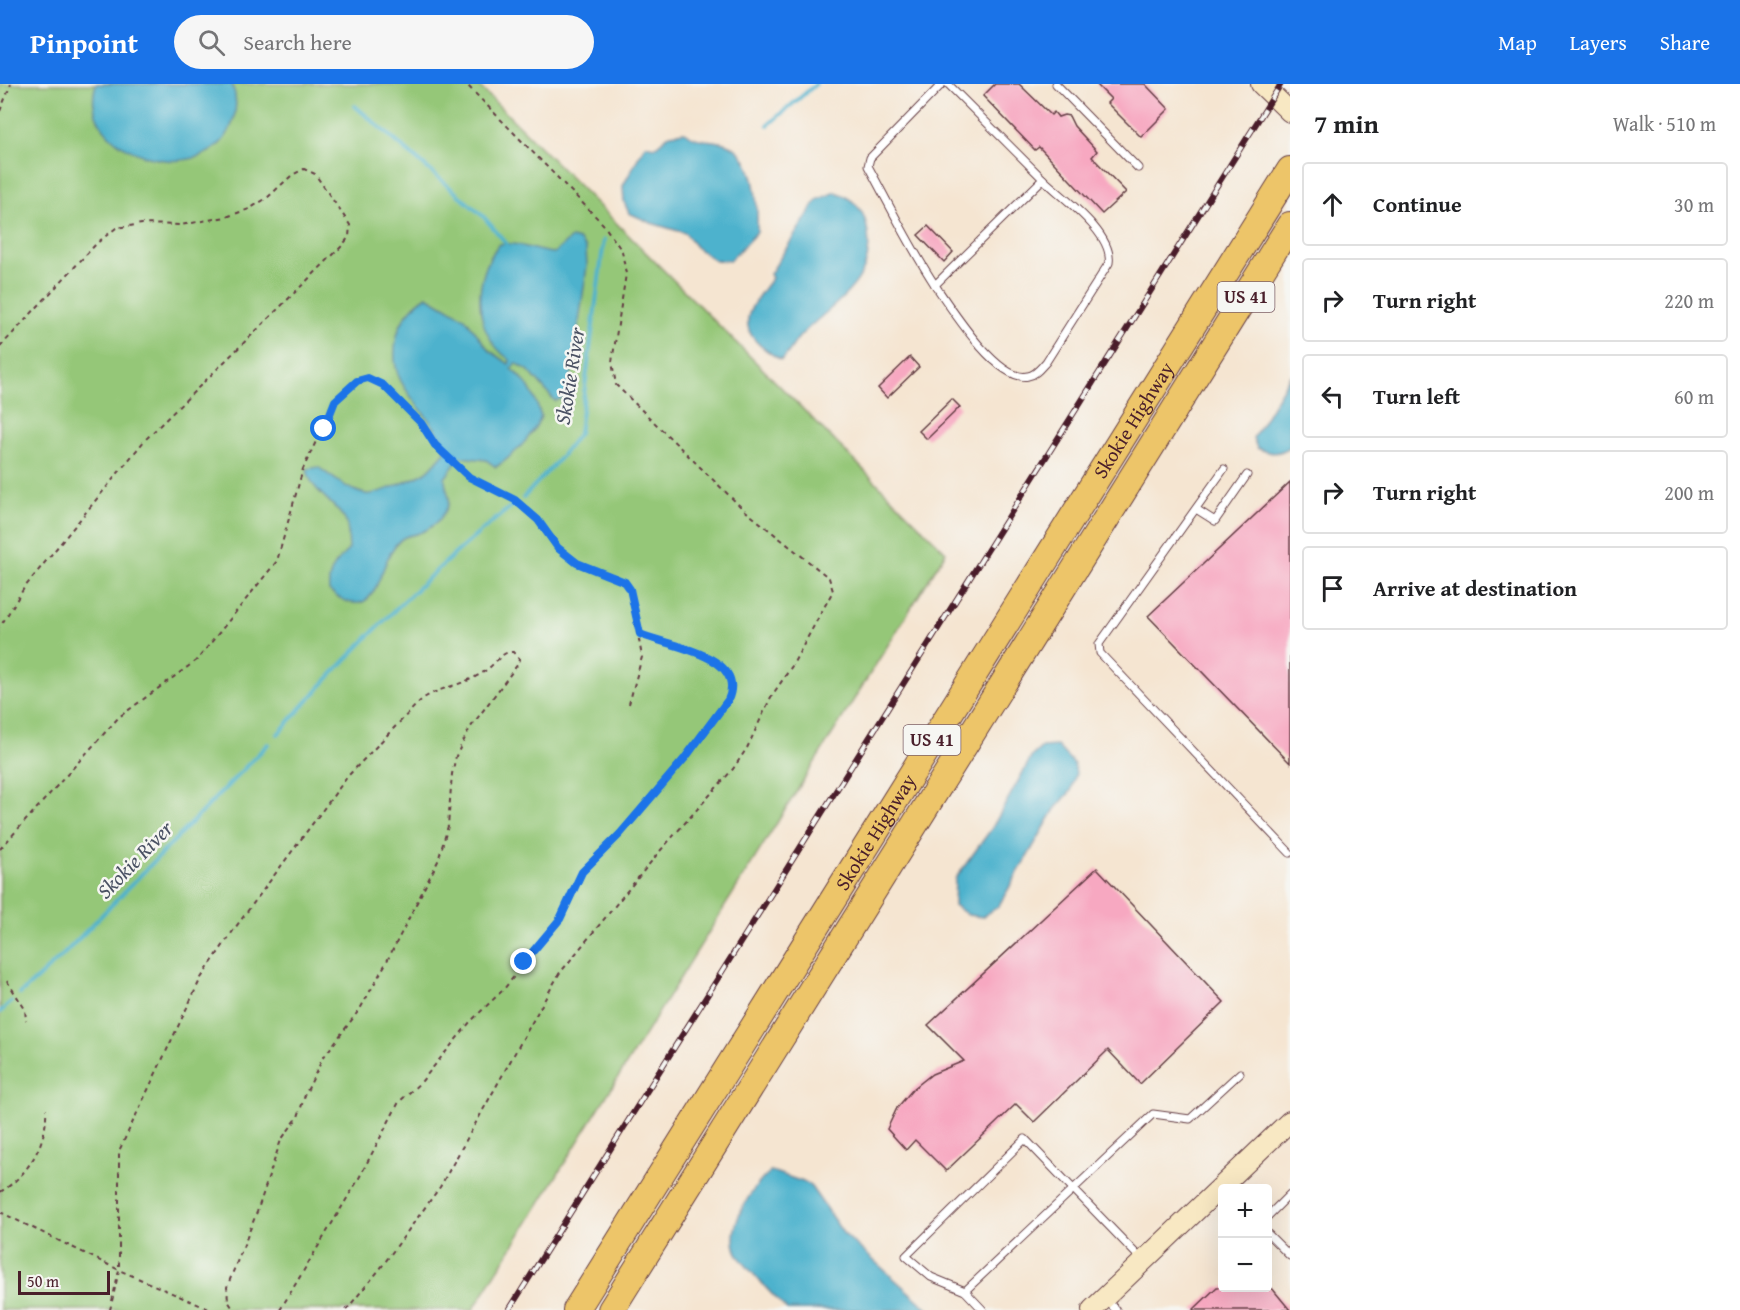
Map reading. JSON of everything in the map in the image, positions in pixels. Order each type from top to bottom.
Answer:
[{"type":"highway","name":"Skokie Highway","points":[[576,1310],[1290,170]]},
{"type":"highway","name":"Skokie Highway","points":[[611,1310],[1290,225]]},
{"type":"street","points":[[1261,84],[1290,112]]},
{"type":"street","points":[[1227,1184],[1290,1121]]},
{"type":"street","points":[[1104,1306],[1143,1262],[1218,1193]]},
{"type":"lane","points":[[942,84],[870,158],[868,166],[886,195],[916,254],[972,336],[1012,374],[1030,376],[1046,362],[1109,263],[1110,253],[1106,241],[1096,230],[948,84]]},
{"type":"lane","points":[[1056,84],[1138,168]]},
{"type":"lane","points":[[935,285],[1043,179]]},
{"type":"lane","points":[[1224,469],[1099,644],[1100,654],[1290,853]]},
{"type":"lane","points":[[1196,509],[1215,521],[1247,475]]},
{"type":"lane","points":[[965,1291],[1071,1188],[1153,1114],[1190,1119],[1240,1073]]},
{"type":"lane","points":[[983,1310],[965,1291],[931,1277],[906,1256],[1025,1139],[1143,1262]]},
{"type":"lane","points":[[1272,1211],[1290,1194]]},
{"type":"lane","points":[[1272,1238],[1290,1256]]},
{"type":"path","points":[[0,111],[11,84]]},
{"type":"path","points":[[346,1310],[380,1269],[440,1187],[559,974],[653,860],[733,769],[747,748],[771,697],[792,666],[833,591],[829,578],[743,509],[616,386],[612,362],[626,274],[622,251],[603,224],[466,84]]},
{"type":"path","points":[[0,347],[97,243],[116,228],[142,224],[180,225],[226,217],[249,209],[267,198],[292,175],[304,169],[312,171],[350,225],[349,237],[341,246],[145,440],[24,588],[0,627]]},
{"type":"path","points":[[0,849],[119,717],[197,660],[277,561],[303,469],[335,401],[343,391],[357,381],[368,378],[383,385],[421,423],[440,452],[477,482],[515,500],[543,525],[558,548],[577,563],[625,582],[630,589],[640,634],[642,657],[629,704]]},
{"type":"path","points":[[280,1310],[358,1180],[399,1102],[422,1080],[470,1022],[504,989],[560,919],[582,872],[620,834],[685,758],[728,700],[732,692],[730,679],[712,658],[640,634]]},
{"type":"path","points":[[110,1310],[119,1270],[119,1151],[208,966],[348,776],[418,703],[428,695],[472,680],[504,654],[513,652],[519,659],[518,664],[470,728],[456,756],[452,774],[448,826],[438,861],[360,1009],[327,1051],[309,1085],[298,1117],[281,1140],[258,1212],[227,1287],[228,1301],[234,1310]]},
{"type":"path","points":[[8,981],[25,1009],[26,1021]]},
{"type":"path","points":[[0,1192],[15,1182],[39,1148],[44,1135],[46,1109]]},
{"type":"path","points":[[0,1212],[119,1270],[211,1310]]},
{"type":"green space","points":[[0,84],[477,84],[946,552],[473,1310],[0,1310]]},
{"type":"water","points":[[96,84],[232,84],[236,99],[234,119],[218,145],[198,157],[173,160],[147,156],[123,146],[105,130],[95,109]]},
{"type":"water","points":[[684,132],[703,140],[724,143],[735,148],[749,167],[756,193],[757,232],[730,260],[716,261],[696,247],[685,233],[651,223],[629,213],[624,202],[623,186],[645,145],[655,147],[670,134]]},
{"type":"water","points":[[835,192],[855,203],[862,212],[869,243],[867,260],[852,288],[801,335],[781,360],[755,341],[749,332],[749,313],[754,302],[772,278],[770,274],[817,200]]},
{"type":"water","points":[[571,238],[579,240],[586,248],[587,266],[569,392],[563,398],[555,401],[528,370],[516,363],[511,369],[530,390],[541,417],[527,439],[510,457],[496,467],[486,460],[460,457],[445,478],[449,504],[445,512],[430,527],[403,538],[394,547],[369,598],[360,603],[347,602],[329,591],[329,578],[333,568],[349,549],[347,526],[340,513],[317,490],[307,469],[318,467],[347,487],[371,494],[396,486],[426,472],[445,452],[440,436],[398,375],[395,351],[397,336],[405,318],[412,308],[427,296],[465,318],[489,350],[509,364],[510,360],[488,335],[480,305],[484,273],[490,258],[499,244],[513,244],[554,253]]},
{"type":"water","points":[[1290,376],[1290,447],[1274,453],[1266,452],[1257,448],[1253,438]]},
{"type":"water","points":[[1057,746],[1074,764],[1076,773],[1071,791],[1055,809],[998,907],[982,917],[968,915],[954,905],[955,879],[992,828],[1032,756],[1042,747]]},
{"type":"water","points":[[771,1171],[809,1184],[843,1233],[929,1310],[787,1310],[745,1265],[734,1243],[737,1220],[742,1208],[756,1187]]},
{"type":"building","points":[[995,84],[1019,84],[1051,115],[1054,112],[1058,117],[1069,116],[1074,126],[1097,151],[1092,157],[1126,192],[1102,214],[1039,147],[1035,150],[983,96]]},
{"type":"building","points":[[1096,84],[1145,84],[1169,109],[1141,137],[1107,103],[1111,99]]},
{"type":"building","points":[[928,226],[953,252],[944,262],[918,235]]},
{"type":"building","points":[[910,357],[919,367],[887,398],[878,388]]},
{"type":"building","points":[[952,399],[960,407],[927,439],[919,431]]},
{"type":"building","points":[[1290,482],[1290,763],[1148,616]]},
{"type":"building","points":[[1097,868],[1224,1002],[1140,1084],[1108,1050],[1034,1122],[1016,1104],[946,1171],[915,1140],[906,1150],[887,1129],[897,1108],[913,1089],[932,1074],[964,1061],[928,1025]]},
{"type":"building","points":[[1218,1287],[1218,1292],[1272,1292],[1272,1288],[1290,1310],[1193,1310]]},
{"type":"waterway","name":"Skokie River","points":[[768,125],[816,84]]},
{"type":"waterway","points":[[355,106],[483,216],[506,243]]},
{"type":"waterway","name":"Skokie River","points":[[523,498],[560,458],[579,433],[604,240]]},
{"type":"waterway","name":"Skokie River","points":[[278,734],[390,614],[450,558],[513,505]]},
{"type":"waterway","name":"Skokie River","points":[[20,994],[62,956],[268,744]]},
{"type":"waterway","name":"Skokie River","points":[[0,1012],[11,1002]]},
{"type":"railway","points":[[509,1310],[1281,84]]},
{"type":"route","points":[[324,429],[335,401],[343,391],[357,381],[368,378],[383,385],[421,423],[440,452],[469,477],[515,500],[548,531],[558,548],[577,563],[625,582],[630,589],[640,634],[671,646],[705,654],[721,666],[730,679],[732,692],[728,700],[685,758],[620,834],[582,872],[560,919],[524,962]]}]
